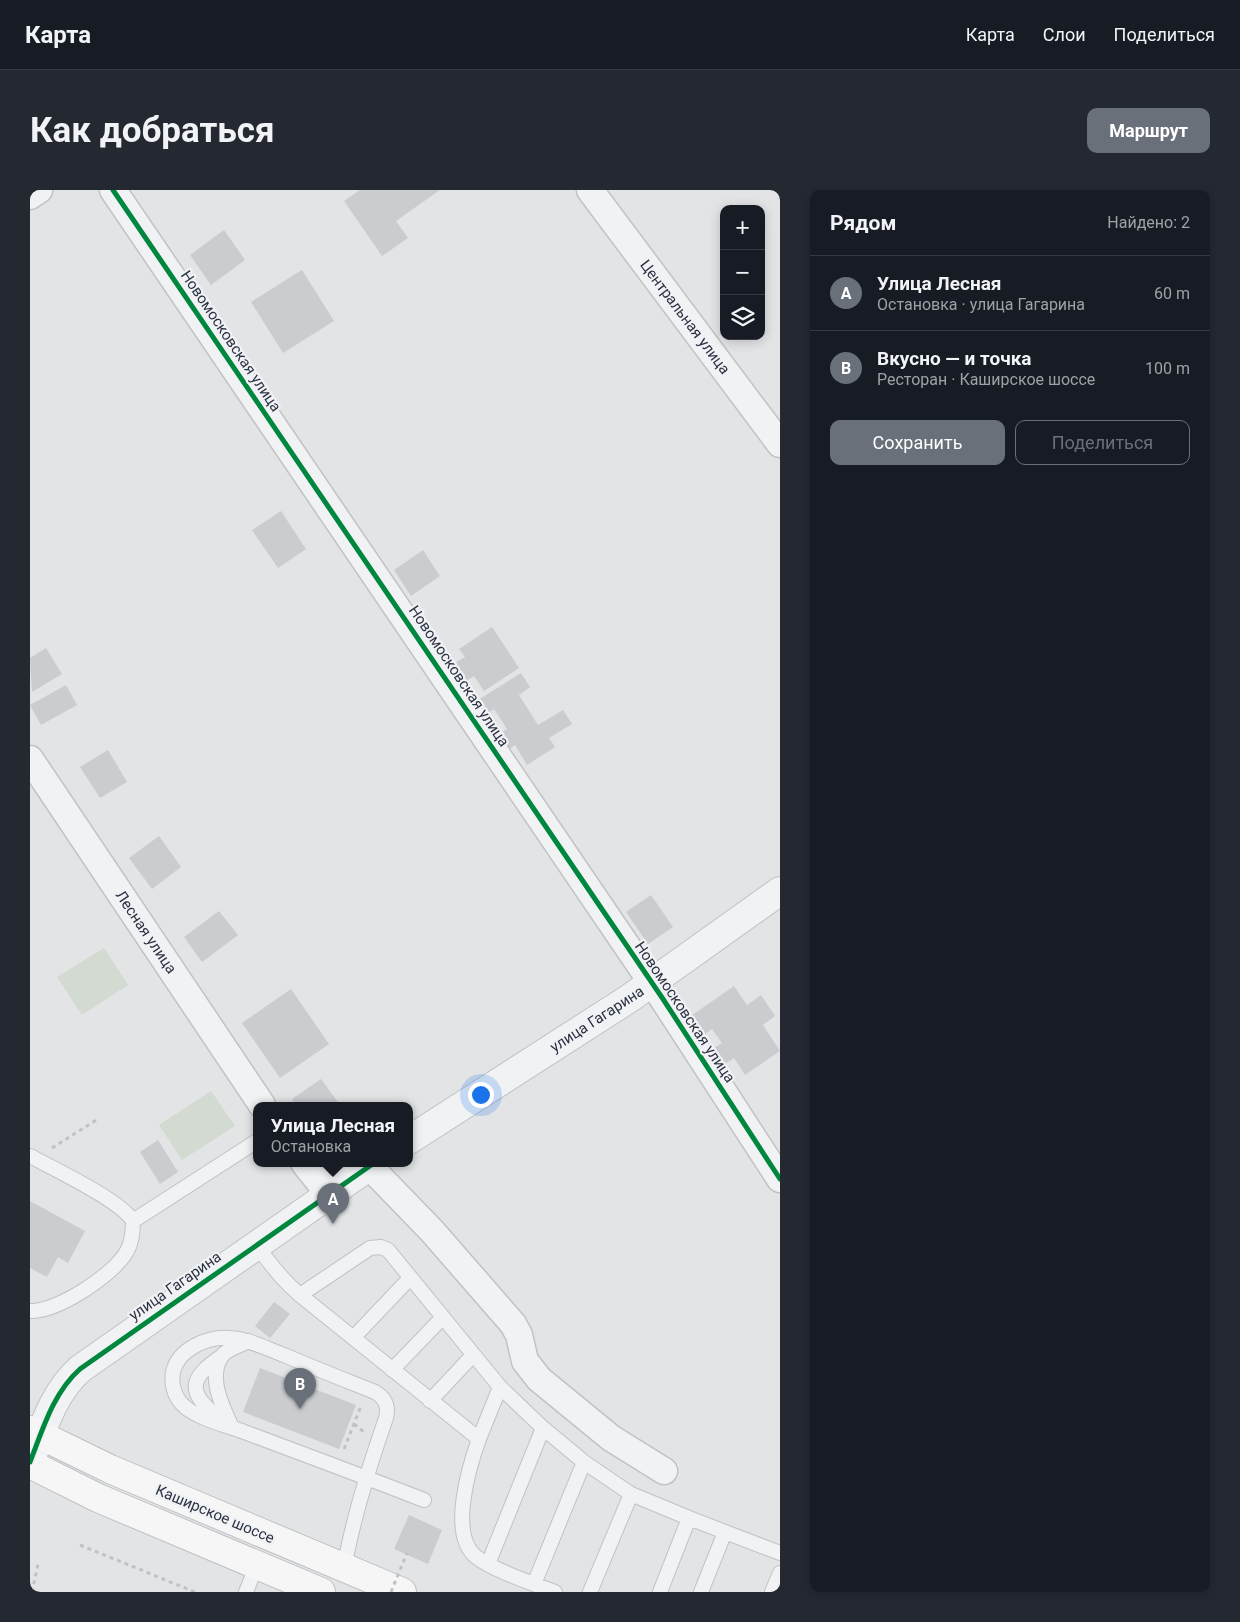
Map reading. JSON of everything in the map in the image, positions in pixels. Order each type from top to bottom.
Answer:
[{"type":"main road","name":"Каширское шоссе","points":[[35,1432],[110,1469],[402,1592]]},
{"type":"main road","points":[[30,1463],[98,1498],[321,1592]]},
{"type":"street","points":[[30,196],[39,190]]},
{"type":"street","name":"Новомосковская улица","points":[[113,190],[652,983],[780,1179]]},
{"type":"street","name":"Центральная улица","points":[[590,190],[780,444]]},
{"type":"street","name":"Лесная улица","points":[[30,759],[260,1102]]},
{"type":"street","name":"улица Гагарина","points":[[413,1137],[652,983],[780,891]]},
{"type":"street","points":[[307,1167],[328,1194]]},
{"type":"street","name":"улица Гагарина","points":[[30,1463],[35,1432],[59,1392],[80,1369],[367,1167]]},
{"type":"street","points":[[374,1167],[513,1324],[519,1335],[525,1361],[533,1374],[611,1438],[664,1471]]},
{"type":"lane","points":[[133,1221],[253,1144]]},
{"type":"lane","points":[[30,1311],[56,1307],[111,1270],[128,1250],[133,1233],[133,1221],[125,1211],[111,1201],[32,1157]]},
{"type":"lane","points":[[256,1244],[276,1273],[300,1295],[479,1439]]},
{"type":"lane","points":[[300,1295],[370,1248],[378,1246],[388,1250],[500,1387],[543,1428],[584,1462],[631,1494],[780,1554]]},
{"type":"lane","points":[[353,1338],[410,1278]]},
{"type":"lane","points":[[392,1370],[443,1317]]},
{"type":"lane","points":[[344,1568],[349,1535],[366,1478],[387,1413],[386,1404],[382,1397],[375,1392],[248,1341],[230,1338],[203,1342],[187,1351],[174,1370],[173,1386],[181,1404],[192,1412],[232,1427],[366,1478],[424,1500]]},
{"type":"lane","points":[[232,1427],[202,1403],[195,1390],[196,1378],[200,1372],[222,1356],[248,1341]]},
{"type":"lane","points":[[430,1401],[473,1355]]},
{"type":"lane","points":[[222,1356],[218,1366],[216,1382],[221,1401],[232,1427]]},
{"type":"lane","points":[[500,1387],[479,1439],[464,1488],[463,1515],[469,1549],[476,1557],[488,1564],[555,1592]]},
{"type":"lane","points":[[488,1564],[543,1428]]},
{"type":"lane","points":[[534,1584],[584,1462]]},
{"type":"lane","points":[[590,1592],[631,1494]]},
{"type":"lane","points":[[660,1592],[689,1518]]},
{"type":"lane","points":[[701,1592],[725,1532]]},
{"type":"lane","points":[[246,1592],[256,1566]]},
{"type":"lane","points":[[772,1592],[780,1573]]},
{"type":"path","points":[[32,1157],[98,1119]]},
{"type":"path","points":[[339,1452],[344,1450],[363,1401]]},
{"type":"path","points":[[354,1424],[366,1434]]},
{"type":"path","points":[[80,1545],[195,1592]]},
{"type":"path","points":[[391,1592],[407,1553]]},
{"type":"path","points":[[32,1592],[38,1564]]},
{"type":"shaded area","points":[[104,948],[128,985],[82,1015],[57,977]]},
{"type":"shaded area","points":[[211,1091],[235,1126],[182,1160],[159,1125]]},
{"type":"building","points":[[360,190],[440,190],[396,221],[408,238],[382,256],[344,201]]},
{"type":"building","points":[[224,230],[245,260],[211,285],[190,255]]},
{"type":"building","points":[[302,270],[334,321],[283,353],[251,302]]},
{"type":"building","points":[[281,511],[306,549],[278,568],[252,530]]},
{"type":"building","points":[[423,550],[440,576],[411,596],[394,570]]},
{"type":"building","points":[[492,627],[519,668],[484,691],[474,676],[466,681],[455,663],[465,657],[459,649]]},
{"type":"building","points":[[46,648],[62,674],[32,692],[30,658]]},
{"type":"building","points":[[521,673],[530,687],[519,695],[538,725],[563,710],[572,724],[549,738],[555,747],[527,765],[515,745],[503,753],[493,738],[507,729],[494,709],[479,719],[470,705]]},
{"type":"building","points":[[66,685],[77,705],[41,725],[30,705]]},
{"type":"building","points":[[108,750],[127,782],[100,798],[80,767]]},
{"type":"building","points":[[159,836],[181,867],[152,889],[129,858]]},
{"type":"building","points":[[651,895],[673,927],[648,944],[626,912]]},
{"type":"building","points":[[219,911],[238,935],[202,962],[184,937]]},
{"type":"building","points":[[734,986],[747,1005],[761,995],[775,1016],[763,1025],[780,1051],[745,1075],[734,1058],[719,1068],[708,1052],[722,1043],[712,1029],[701,1037],[688,1018]]},
{"type":"building","points":[[291,989],[329,1044],[280,1078],[242,1023]]},
{"type":"building","points":[[321,1079],[338,1102],[294,1102],[292,1099]]},
{"type":"building","points":[[158,1140],[178,1172],[160,1184],[140,1152]]},
{"type":"building","points":[[30,1201],[85,1231],[68,1263],[58,1257],[47,1277],[30,1268]]},
{"type":"building","points":[[274,1302],[290,1314],[270,1338],[255,1326]]},
{"type":"building","points":[[260,1368],[356,1405],[339,1449],[243,1412]]},
{"type":"building","points":[[409,1515],[442,1530],[428,1564],[394,1549]]},
{"type":"cycle path","points":[[113,190],[663,999],[780,1179]]},
{"type":"cycle path","points":[[30,1462],[44,1424],[56,1400],[80,1369],[368,1167]]},
{"type":"place","name":"Улица Лесная","points":[[333,1224]]},
{"type":"place","name":"Вкусно — и точка","points":[[300,1409]]}]
